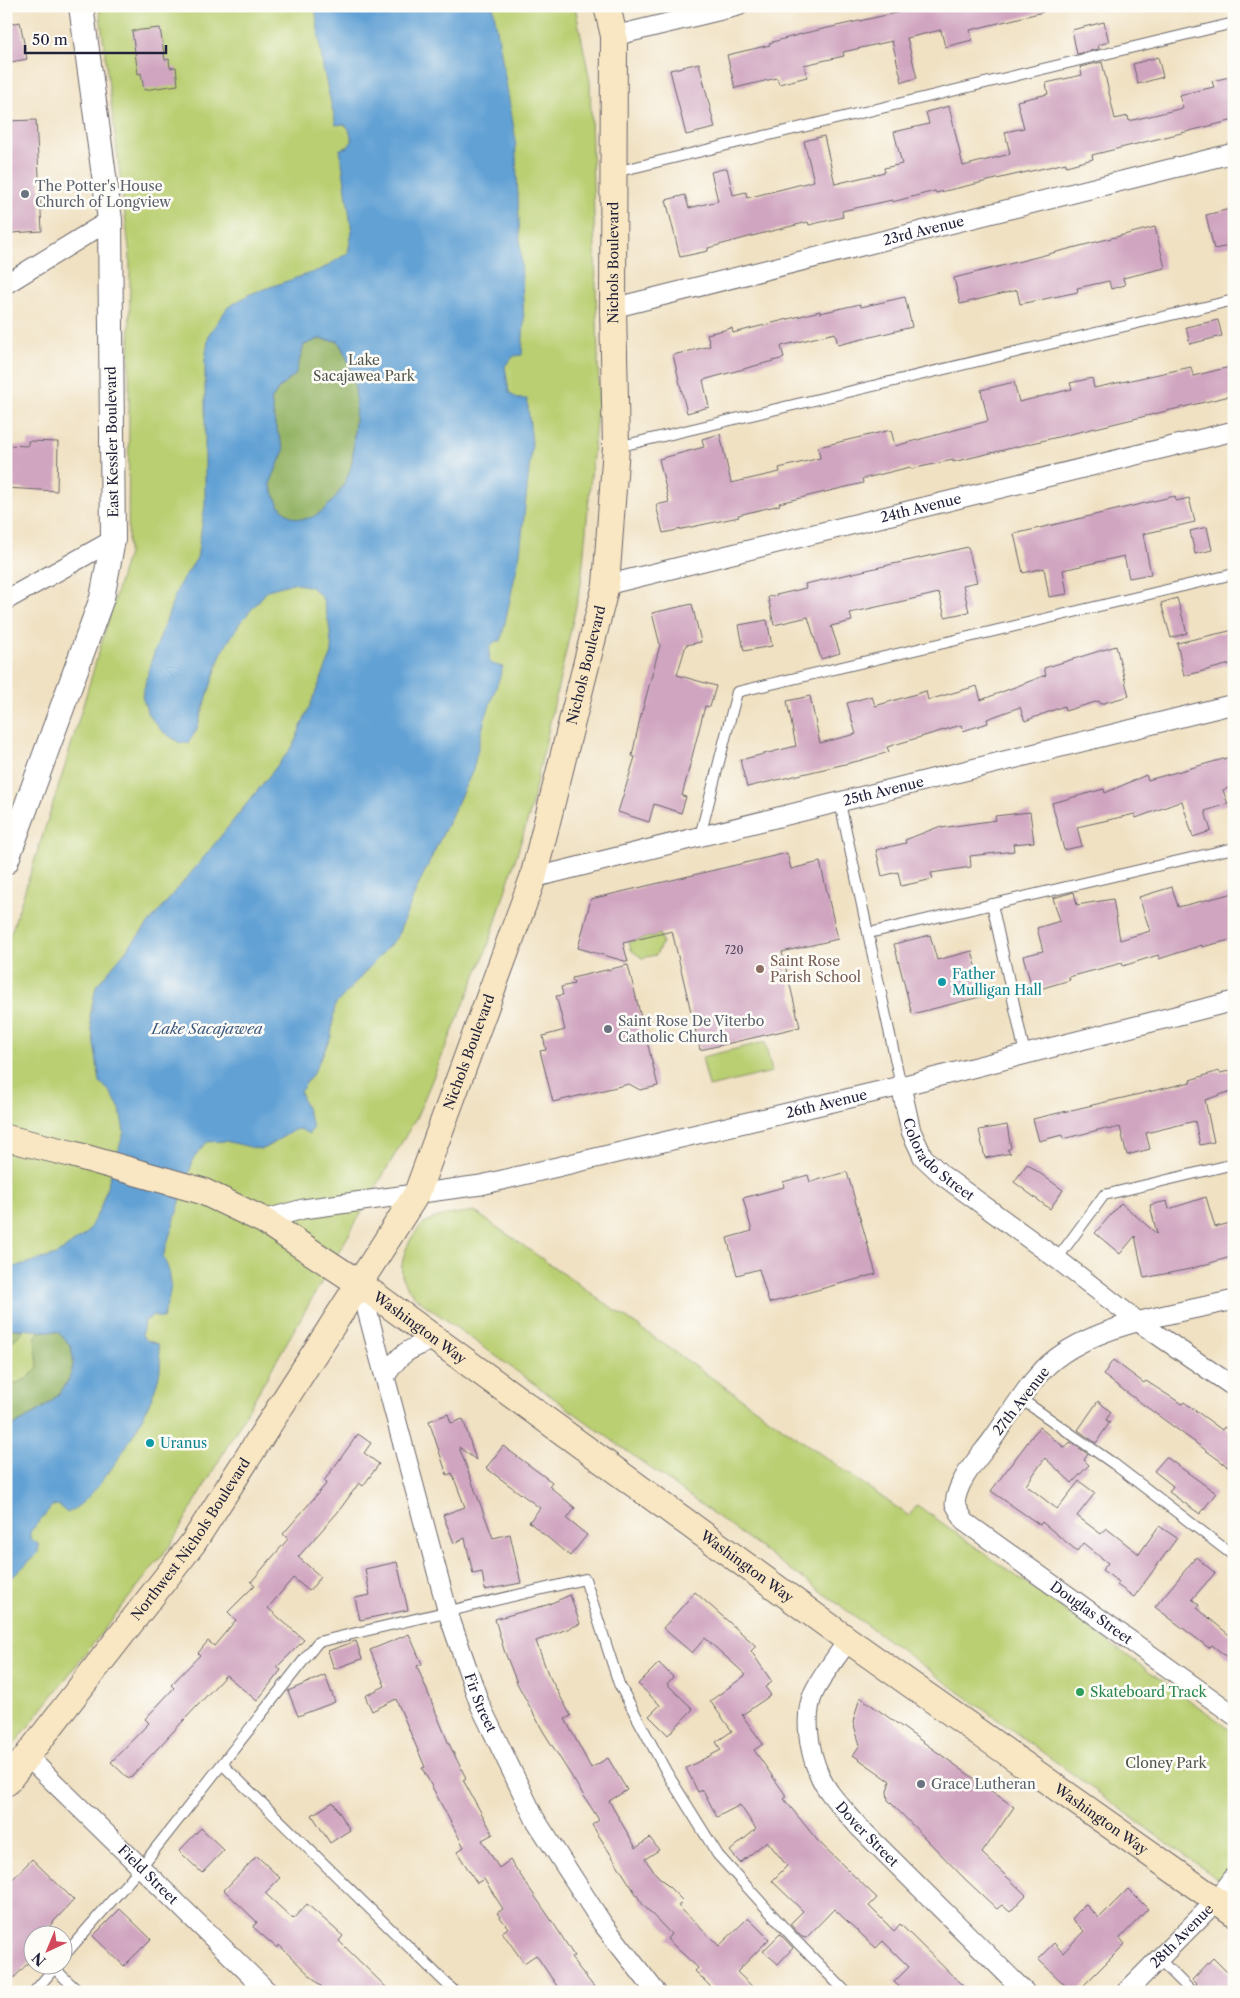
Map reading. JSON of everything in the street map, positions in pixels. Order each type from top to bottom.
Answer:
[{"type":"main road","name":"Nichols Boulevard","points":[[360,1284],[417,1193],[533,878],[606,585],[616,447],[613,308],[614,36],[607,6]]},
{"type":"main road","name":"Washington Way","points":[[6,1138],[72,1154],[202,1191],[263,1220],[360,1284],[848,1640],[1225,1907]]},
{"type":"main road","name":"Northwest Nichols Boulevard","points":[[6,1783],[194,1544],[360,1284]]},
{"type":"street","name":"East Kessler Boulevard","points":[[6,862],[102,598],[113,540],[110,220],[81,6]]},
{"type":"street","points":[[614,36],[738,6]]},
{"type":"street","name":"23rd Avenue","points":[[613,308],[1234,153]]},
{"type":"street","points":[[6,284],[110,220]]},
{"type":"street","name":"24th Avenue","points":[[606,585],[1234,431]]},
{"type":"street","points":[[6,600],[113,540]]},
{"type":"street","name":"25th Avenue","points":[[533,878],[1234,704]]},
{"type":"street","name":"26th Avenue","points":[[417,1193],[481,1185],[901,1086],[1234,1001]]},
{"type":"street","name":"Colorado Street","points":[[901,1086],[910,1131],[923,1157],[942,1175],[1057,1259],[1140,1323],[1234,1387]]},
{"type":"street","points":[[263,1220],[303,1210],[417,1193]]},
{"type":"street","name":"Fir Street","points":[[360,1284],[448,1613],[480,1705],[535,1819],[602,1923],[656,1992]]},
{"type":"street","name":"27th Avenue","points":[[955,1504],[959,1485],[1021,1399],[1048,1366],[1065,1351],[1085,1339],[1140,1323],[1234,1300]]},
{"type":"street","points":[[385,1377],[394,1362],[407,1349],[435,1339]]},
{"type":"street","name":"Douglas Street","points":[[955,1504],[965,1522],[1234,1715]]},
{"type":"street","name":"Dover Street","points":[[848,1640],[814,1693],[809,1715],[810,1740],[819,1774],[835,1799],[858,1826],[1025,1992]]},
{"type":"street","name":"Field Street","points":[[28,1757],[268,1992]]},
{"type":"street","name":"28th Avenue","points":[[1126,1992],[1159,1959],[1225,1907],[1234,1877]]},
{"type":"lane","points":[[614,172],[1234,22]]},
{"type":"lane","points":[[616,447],[1234,300]]},
{"type":"lane","points":[[700,836],[737,692],[1234,574]]},
{"type":"lane","name":"Colorado Street","points":[[840,803],[901,1086]]},
{"type":"lane","points":[[869,932],[1234,848]]},
{"type":"lane","points":[[992,904],[1025,1054]]},
{"type":"lane","points":[[1057,1259],[1104,1195],[1234,1164]]},
{"type":"lane","points":[[1021,1399],[1114,1464],[1234,1556]]},
{"type":"lane","points":[[72,1947],[142,1867],[318,1642],[585,1580],[619,1684],[667,1773],[718,1855],[797,1942],[846,1992]]},
{"type":"lane","points":[[222,1764],[455,1992]]},
{"type":"lane","points":[[1159,1959],[1192,1992]]},
{"type":"lane","points":[[34,1992],[47,1976]]},
{"type":"lane","points":[[63,1976],[78,1992]]},
{"type":"green space","name":"Lake Sacajawea Park","points":[[99,6],[575,6],[590,81],[599,390],[581,584],[529,816],[487,949],[417,1116],[171,1544],[6,1755],[6,940],[12,930],[65,766],[128,553],[130,256]]},
{"type":"green space","points":[[319,339],[338,341],[350,366],[356,398],[353,456],[347,478],[332,502],[312,517],[301,519],[290,516],[279,505],[270,484],[284,450],[275,425],[271,400],[280,387],[295,375],[304,345]]},
{"type":"green space","points":[[660,934],[662,943],[656,955],[642,958],[631,950],[629,942]]},
{"type":"green space","points":[[765,1042],[772,1072],[709,1087],[702,1057]]},
{"type":"green space","name":"Cloney Park","points":[[474,1211],[909,1516],[917,1505],[1234,1732],[1234,1891],[417,1299],[406,1285],[402,1276],[405,1253],[412,1237],[428,1221]]},
{"type":"green space","points":[[6,1328],[24,1330],[6,1348]]},
{"type":"green space","points":[[39,1331],[58,1332],[71,1346],[73,1366],[64,1387],[56,1396],[37,1412],[6,1430],[6,1388],[28,1378],[38,1367],[35,1338]]},
{"type":"water","name":"Lake Sacajawea","points":[[315,6],[493,6],[515,135],[524,321],[522,355],[514,356],[505,366],[509,392],[518,399],[527,399],[532,443],[520,553],[501,641],[496,641],[490,646],[489,660],[492,664],[503,667],[484,722],[473,770],[417,888],[397,937],[335,1005],[331,1037],[314,1072],[300,1092],[313,1127],[309,1134],[300,1129],[294,1130],[265,1148],[259,1149],[225,1141],[207,1142],[194,1157],[163,1257],[171,1281],[170,1294],[163,1318],[152,1316],[144,1322],[142,1335],[146,1340],[158,1344],[160,1364],[156,1386],[148,1406],[124,1450],[95,1490],[67,1513],[58,1505],[52,1506],[30,1532],[30,1538],[39,1545],[38,1553],[6,1583],[6,1430],[37,1412],[56,1397],[64,1388],[69,1378],[73,1361],[71,1346],[58,1332],[6,1328],[6,1269],[56,1255],[87,1233],[100,1209],[124,1132],[120,1109],[111,1093],[100,1082],[90,1017],[96,986],[196,867],[293,746],[332,653],[329,624],[322,597],[311,587],[293,583],[268,590],[239,624],[221,654],[196,731],[188,743],[180,743],[162,731],[148,714],[142,696],[152,659],[179,585],[197,558],[205,505],[205,360],[209,334],[228,307],[250,294],[322,269],[348,253],[352,232],[340,149],[348,147],[352,141],[349,129],[344,124],[336,125],[323,68]],"holes":[[[319,339],[338,341],[350,366],[355,387],[356,409],[352,463],[347,478],[332,501],[322,511],[312,517],[301,519],[290,515],[279,505],[270,484],[284,450],[275,425],[271,400],[280,387],[295,375],[304,345]]]},
{"type":"building","points":[[927,6],[1043,6],[1043,12],[970,30],[972,40],[945,47],[941,30],[907,38],[917,78],[902,82],[892,41],[843,52],[844,56],[804,65],[807,77],[779,84],[777,78],[735,88],[727,55],[770,45],[769,43],[805,33]]},
{"type":"building","points":[[20,22],[27,59],[6,63],[6,25]]},
{"type":"building","points":[[1104,22],[1109,42],[1098,45],[1099,49],[1077,54],[1072,30]]},
{"type":"building","points":[[160,28],[165,60],[169,59],[170,68],[176,67],[178,85],[144,90],[141,73],[138,74],[132,31]]},
{"type":"building","points":[[1158,57],[1163,77],[1138,84],[1133,64]]},
{"type":"building","points":[[1102,62],[1115,119],[1128,116],[1129,121],[1183,108],[1179,95],[1214,87],[1212,81],[1234,76],[1234,120],[1092,155],[1093,159],[1066,166],[1066,163],[936,193],[935,191],[892,202],[892,200],[842,211],[843,217],[809,225],[808,222],[708,248],[708,251],[680,257],[666,200],[685,195],[689,208],[718,201],[711,172],[727,168],[733,195],[746,192],[747,198],[814,181],[804,141],[824,136],[835,184],[885,172],[884,168],[902,164],[894,132],[929,124],[926,112],[949,106],[963,166],[1010,154],[1005,132],[1024,128],[1017,101],[1048,94],[1046,83],[1082,75],[1080,67]]},
{"type":"building","points":[[699,63],[715,128],[686,135],[670,70]]},
{"type":"building","name":"The Potter's House Church of Longview","points":[[36,120],[42,231],[12,233],[6,158],[6,121]]},
{"type":"building","points":[[1234,208],[1234,245],[1214,249],[1206,215]]},
{"type":"building","points":[[1155,227],[1165,268],[1123,278],[1125,285],[1111,289],[1109,281],[1077,288],[1078,292],[1020,304],[1017,290],[960,304],[954,278]]},
{"type":"building","points":[[905,297],[912,327],[838,345],[835,333],[781,346],[784,358],[703,380],[709,407],[687,413],[673,355],[710,346],[707,334],[732,328],[733,333],[820,311],[820,313],[860,304],[861,307]]},
{"type":"building","points":[[1218,320],[1222,336],[1190,344],[1186,327]]},
{"type":"building","points":[[1234,366],[1234,395],[953,462],[953,460],[911,469],[910,467],[862,479],[863,483],[738,515],[739,517],[663,533],[656,505],[669,502],[659,459],[704,447],[702,439],[720,434],[731,483],[780,472],[779,468],[820,458],[818,447],[891,430],[895,446],[988,421],[981,390],[1014,382],[1019,402],[1072,389],[1070,383],[1092,378],[1094,388],[1191,367],[1193,376]]},
{"type":"building","points":[[28,441],[58,442],[57,491],[6,488],[6,445],[28,446]]},
{"type":"building","points":[[1175,496],[1176,501],[1189,498],[1195,522],[1143,534],[1151,574],[1129,578],[1124,556],[1063,570],[1067,594],[1049,597],[1044,568],[1023,573],[1014,534]]},
{"type":"building","points":[[1207,527],[1212,550],[1195,554],[1190,531]]},
{"type":"building","points":[[968,547],[977,582],[963,585],[969,612],[945,617],[939,593],[850,613],[852,621],[831,626],[840,653],[821,659],[808,617],[774,625],[768,597],[806,588],[805,584]]},
{"type":"building","points":[[1177,598],[1187,633],[1171,638],[1161,603]]},
{"type":"building","points":[[692,604],[701,642],[686,645],[677,675],[716,686],[710,707],[705,706],[682,796],[686,797],[681,813],[654,804],[649,822],[618,812],[635,757],[632,756],[639,723],[660,645],[652,613]]},
{"type":"building","points":[[767,620],[772,646],[744,651],[739,625]]},
{"type":"building","points":[[1234,630],[1234,663],[1184,676],[1177,643]]},
{"type":"building","points":[[1116,646],[1129,696],[1100,704],[1099,701],[1065,711],[1064,706],[1025,721],[1020,707],[987,719],[988,723],[963,731],[961,725],[887,747],[889,752],[858,761],[747,787],[740,760],[796,746],[787,701],[810,696],[820,743],[856,734],[847,703],[872,696],[875,706],[926,691],[928,700],[977,686],[981,700],[1046,675],[1044,668]]},
{"type":"building","points":[[1234,756],[1234,786],[1223,790],[1228,804],[1205,811],[1211,831],[1193,837],[1182,801],[1136,818],[1135,814],[1077,827],[1082,846],[1064,850],[1052,803],[1104,789],[1105,793],[1146,775],[1148,780]]},
{"type":"building","points":[[1030,812],[1034,842],[1013,844],[1014,851],[970,856],[971,867],[931,873],[933,879],[901,886],[898,872],[882,876],[876,850],[906,843],[905,840],[941,826],[941,828],[996,820],[995,816]]},
{"type":"building","points":[[787,853],[791,869],[820,862],[838,939],[782,952],[800,1027],[700,1050],[672,931],[623,943],[628,962],[578,948],[591,899]]},
{"type":"building","points":[[1172,887],[1178,907],[1234,893],[1234,939],[1202,947],[1202,945],[1159,959],[1158,955],[1123,966],[1122,963],[1069,977],[1070,980],[1033,991],[1023,956],[1043,951],[1037,928],[1060,921],[1053,898],[1074,892],[1077,905],[1113,899],[1120,940],[1150,931],[1139,897]]},
{"type":"building","name":"Father Mulligan Hall","points":[[930,935],[937,960],[972,951],[984,996],[912,1014],[894,944]]},
{"type":"building","name":"Saint Rose De Viterbo Catholic Church","points":[[628,965],[658,1086],[640,1090],[629,1084],[553,1102],[540,1051],[546,1050],[543,1036],[565,1030],[556,996],[563,995],[561,987],[574,984],[572,978]]},
{"type":"building","points":[[1234,1070],[1234,1090],[1205,1100],[1214,1142],[1200,1145],[1195,1121],[1146,1133],[1150,1149],[1127,1155],[1120,1127],[1107,1130],[1106,1128],[1063,1139],[1062,1135],[1039,1141],[1033,1119],[1191,1082],[1190,1080],[1219,1071],[1220,1073]]},
{"type":"building","points":[[1007,1125],[1011,1148],[1007,1150],[1011,1153],[985,1158],[979,1130]]},
{"type":"building","points":[[1027,1164],[1063,1190],[1050,1209],[1014,1182]]},
{"type":"building","points":[[847,1172],[876,1274],[769,1303],[759,1269],[737,1275],[727,1238],[752,1231],[743,1198],[784,1187],[783,1182],[808,1175],[810,1182]]},
{"type":"building","points":[[1206,1197],[1215,1227],[1234,1222],[1234,1256],[1190,1269],[1144,1278],[1135,1236],[1120,1254],[1095,1233],[1121,1203],[1157,1234],[1150,1205],[1167,1201],[1169,1209]]},
{"type":"building","points":[[1113,1360],[1144,1383],[1146,1381],[1182,1404],[1184,1402],[1222,1430],[1224,1427],[1234,1434],[1234,1471],[1103,1375]]},
{"type":"building","points":[[1098,1401],[1111,1412],[1106,1420],[1110,1422],[1096,1443],[1078,1430]]},
{"type":"building","points":[[448,1414],[451,1423],[463,1419],[476,1460],[459,1447],[493,1538],[510,1534],[521,1583],[485,1590],[482,1572],[473,1574],[465,1538],[454,1543],[443,1515],[465,1507],[452,1473],[447,1475],[429,1421]]},
{"type":"building","points":[[1039,1427],[1065,1448],[1070,1442],[1088,1454],[1084,1460],[1089,1465],[1072,1483],[1045,1458],[1026,1485],[1057,1509],[1079,1481],[1095,1493],[1077,1516],[1101,1534],[1106,1528],[1139,1554],[1159,1526],[1177,1538],[1134,1597],[1117,1585],[1119,1582],[1102,1570],[1108,1563],[1083,1543],[1077,1551],[1042,1522],[1040,1525],[991,1491]]},
{"type":"building","points":[[358,1434],[371,1443],[364,1453],[379,1464],[363,1486],[359,1483],[338,1512],[298,1557],[321,1577],[309,1591],[293,1578],[268,1608],[304,1640],[277,1667],[281,1670],[257,1701],[226,1675],[129,1779],[111,1762],[149,1723],[145,1719],[174,1688],[171,1685],[200,1655],[198,1653],[208,1641],[214,1646],[236,1620],[228,1612],[255,1585],[251,1582],[288,1539],[283,1534],[327,1483],[324,1481]]},
{"type":"building","points":[[503,1446],[552,1482],[549,1486],[575,1508],[567,1519],[587,1535],[570,1556],[529,1522],[540,1508],[486,1468]]},
{"type":"building","points":[[1166,1457],[1216,1493],[1200,1514],[1169,1492],[1173,1486],[1154,1471]]},
{"type":"building","points":[[1196,1557],[1215,1573],[1192,1599],[1199,1605],[1197,1608],[1234,1639],[1234,1663],[1212,1645],[1209,1648],[1155,1607]]},
{"type":"building","points":[[397,1562],[408,1610],[360,1620],[355,1598],[370,1595],[365,1569]]},
{"type":"building","points":[[695,1592],[756,1646],[751,1651],[772,1682],[765,1687],[771,1695],[742,1715],[763,1744],[754,1750],[787,1797],[784,1799],[817,1840],[877,1898],[869,1906],[894,1931],[900,1924],[969,1992],[905,1992],[894,1982],[909,1967],[883,1941],[876,1948],[834,1909],[806,1938],[802,1937],[790,1924],[803,1911],[772,1881],[787,1866],[767,1841],[740,1863],[730,1851],[756,1829],[740,1805],[717,1817],[703,1790],[698,1792],[686,1768],[721,1750],[716,1742],[732,1731],[710,1701],[746,1675],[705,1638],[692,1653],[663,1628]]},
{"type":"building","points":[[570,1595],[580,1624],[536,1641],[548,1674],[571,1716],[565,1719],[591,1768],[608,1758],[627,1790],[609,1801],[636,1848],[650,1838],[659,1850],[645,1859],[655,1873],[683,1901],[678,1906],[719,1946],[748,1918],[769,1939],[737,1972],[758,1992],[716,1992],[695,1971],[698,1968],[667,1939],[671,1934],[643,1905],[592,1825],[599,1820],[543,1731],[517,1683],[504,1650],[495,1619],[547,1605]]},
{"type":"building","points":[[409,1634],[422,1664],[417,1666],[448,1742],[466,1778],[463,1780],[493,1834],[482,1840],[499,1868],[510,1860],[556,1927],[574,1956],[571,1958],[598,1992],[561,1992],[536,1955],[524,1963],[502,1932],[508,1928],[497,1913],[503,1909],[484,1879],[477,1883],[457,1852],[464,1847],[422,1768],[425,1767],[396,1699],[372,1711],[365,1696],[385,1686],[370,1650]]},
{"type":"building","points":[[356,1641],[362,1659],[334,1669],[328,1651]]},
{"type":"building","points":[[659,1663],[673,1677],[667,1684],[693,1709],[668,1735],[649,1716],[660,1705],[638,1684]]},
{"type":"building","points":[[325,1675],[335,1702],[298,1716],[288,1691]]},
{"type":"building","name":"Grace Lutheran","points":[[860,1697],[1014,1807],[982,1853],[1026,1895],[1010,1912],[1002,1905],[997,1909],[965,1879],[888,1800],[887,1791],[890,1781],[853,1755],[860,1745],[853,1722]]},
{"type":"building","points":[[333,1802],[350,1830],[330,1843],[312,1815]]},
{"type":"building","points":[[201,1828],[224,1850],[202,1873],[179,1851]]},
{"type":"building","points":[[257,1856],[280,1878],[265,1893],[293,1919],[307,1904],[343,1936],[339,1941],[391,1992],[327,1992],[279,1945],[277,1948],[253,1927],[257,1922],[224,1890]]},
{"type":"building","points":[[32,1859],[74,1900],[49,1926],[22,1926],[22,1969],[6,1986],[6,1886]]},
{"type":"building","points":[[1128,1889],[1148,1909],[1120,1938],[1125,1944],[1077,1992],[1072,1992],[1038,1959],[1054,1943],[1063,1953],[1084,1931],[1072,1919],[1085,1904],[1099,1918]]},
{"type":"building","points":[[120,1909],[151,1939],[124,1966],[93,1936]]},
{"type":"building","points":[[780,1934],[793,1948],[778,1964],[763,1951]]},
{"type":"building","points":[[1213,1958],[1234,1979],[1222,1992],[1204,1992],[1192,1980]]},
{"type":"place","name":"The Potter's House Church of Longview","points":[[25,194]]},
{"type":"place","name":"Saint Rose Parish School","points":[[760,969]]},
{"type":"place","name":"Father Mulligan Hall","points":[[942,982]]},
{"type":"place","name":"Saint Rose De Viterbo Catholic Church","points":[[608,1029]]},
{"type":"place","name":"Uranus","points":[[150,1443]]},
{"type":"place","name":"Skateboard Track","points":[[1080,1692]]},
{"type":"place","name":"Grace Lutheran","points":[[921,1784]]}]
